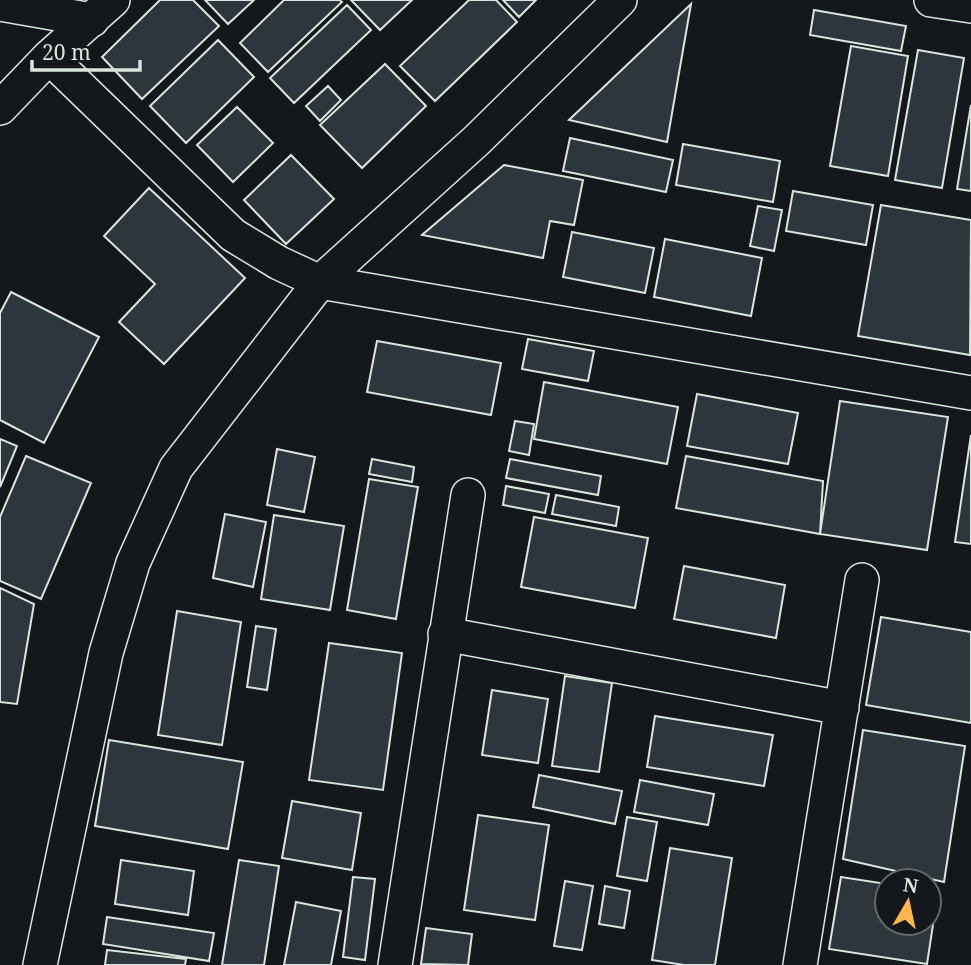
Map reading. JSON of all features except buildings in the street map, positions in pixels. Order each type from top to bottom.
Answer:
[{"type":"street","points":[[40,965],[106,653],[133,563],[176,468],[320,282],[476,141],[620,0]]},
{"type":"street","points":[[931,0],[971,6]]},
{"type":"street","points":[[0,4],[102,10]]},
{"type":"street","points":[[0,108],[50,57],[102,10]]},
{"type":"street","points":[[50,57],[233,235],[279,264],[320,282],[971,393]]},
{"type":"street","points":[[395,965],[468,495]]},
{"type":"street","points":[[800,965],[862,580]]},
{"type":"street","points":[[445,635],[842,708]]}]
